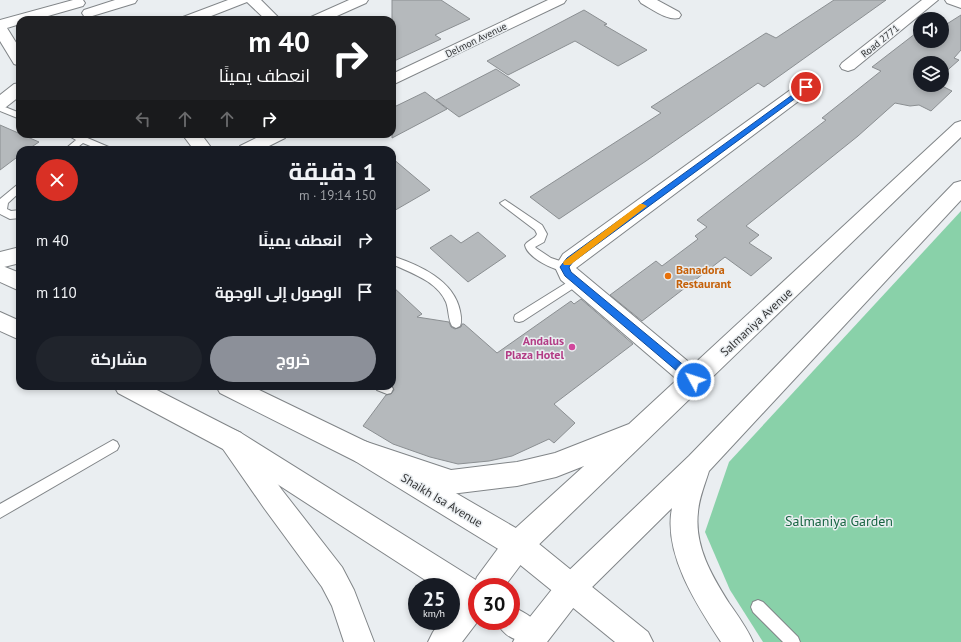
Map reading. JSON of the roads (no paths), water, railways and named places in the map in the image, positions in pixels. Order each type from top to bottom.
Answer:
[{"type":"main road","points":[[94,16],[130,0]]},
{"type":"main road","points":[[199,16],[241,0]]},
{"type":"main road","points":[[253,0],[270,16]]},
{"type":"main road","points":[[325,16],[361,0]]},
{"type":"main road","name":"Delmon Avenue","points":[[396,78],[559,0]]},
{"type":"main road","points":[[646,0],[674,15]]},
{"type":"main road","name":"Road 2771","points":[[848,66],[931,0]]},
{"type":"main road","points":[[952,0],[961,4]]},
{"type":"main road","points":[[29,16],[77,1],[91,16]]},
{"type":"main road","points":[[0,25],[16,20]]},
{"type":"main road","points":[[0,28],[16,54]]},
{"type":"main road","points":[[694,380],[570,274],[576,255],[806,87]]},
{"type":"main road","points":[[0,103],[16,91]]},
{"type":"main road","name":"Salmaniya Avenue","points":[[494,578],[518,545],[961,127]]},
{"type":"main road","points":[[194,138],[200,146]]},
{"type":"main road","points":[[260,146],[273,138]]},
{"type":"main road","points":[[527,635],[571,588],[698,465],[961,188]]},
{"type":"main road","points":[[0,260],[16,256]]},
{"type":"main road","points":[[0,273],[16,281]]},
{"type":"main road","points":[[0,321],[16,329]]},
{"type":"main road","points":[[134,390],[232,441],[468,591]]},
{"type":"main road","name":"Shaikh Isa Avenue","points":[[236,390],[364,453],[518,545],[638,642]]},
{"type":"main road","points":[[364,453],[451,482],[518,474],[556,465],[641,430]]},
{"type":"main road","points":[[232,441],[273,499],[332,577],[344,600],[359,642]]},
{"type":"main road","points":[[698,465],[687,501],[684,525],[688,552],[698,579],[738,642]]},
{"type":"main road","points":[[442,642],[468,611]]},
{"type":"lane","points":[[0,108],[16,114]]},
{"type":"lane","points":[[73,146],[82,139],[99,146]]},
{"type":"lane","points":[[16,191],[3,202],[2,211],[10,215],[16,214]]},
{"type":"lane","points":[[505,203],[540,228],[542,234],[540,239],[530,245],[531,250],[570,274],[519,318]]},
{"type":"lane","points":[[396,262],[434,280],[442,287],[453,304],[456,323]]},
{"type":"lane","points":[[0,511],[113,446]]},
{"type":"lane","points":[[758,607],[793,642]]},
{"type":"place","name":"Banadora Restaurant","points":[[668,276]]},
{"type":"place","name":"Andalus Plaza Hotel","points":[[572,347]]},
{"type":"park label","name":"Salmaniya Garden","points":[[839,521]]}]
